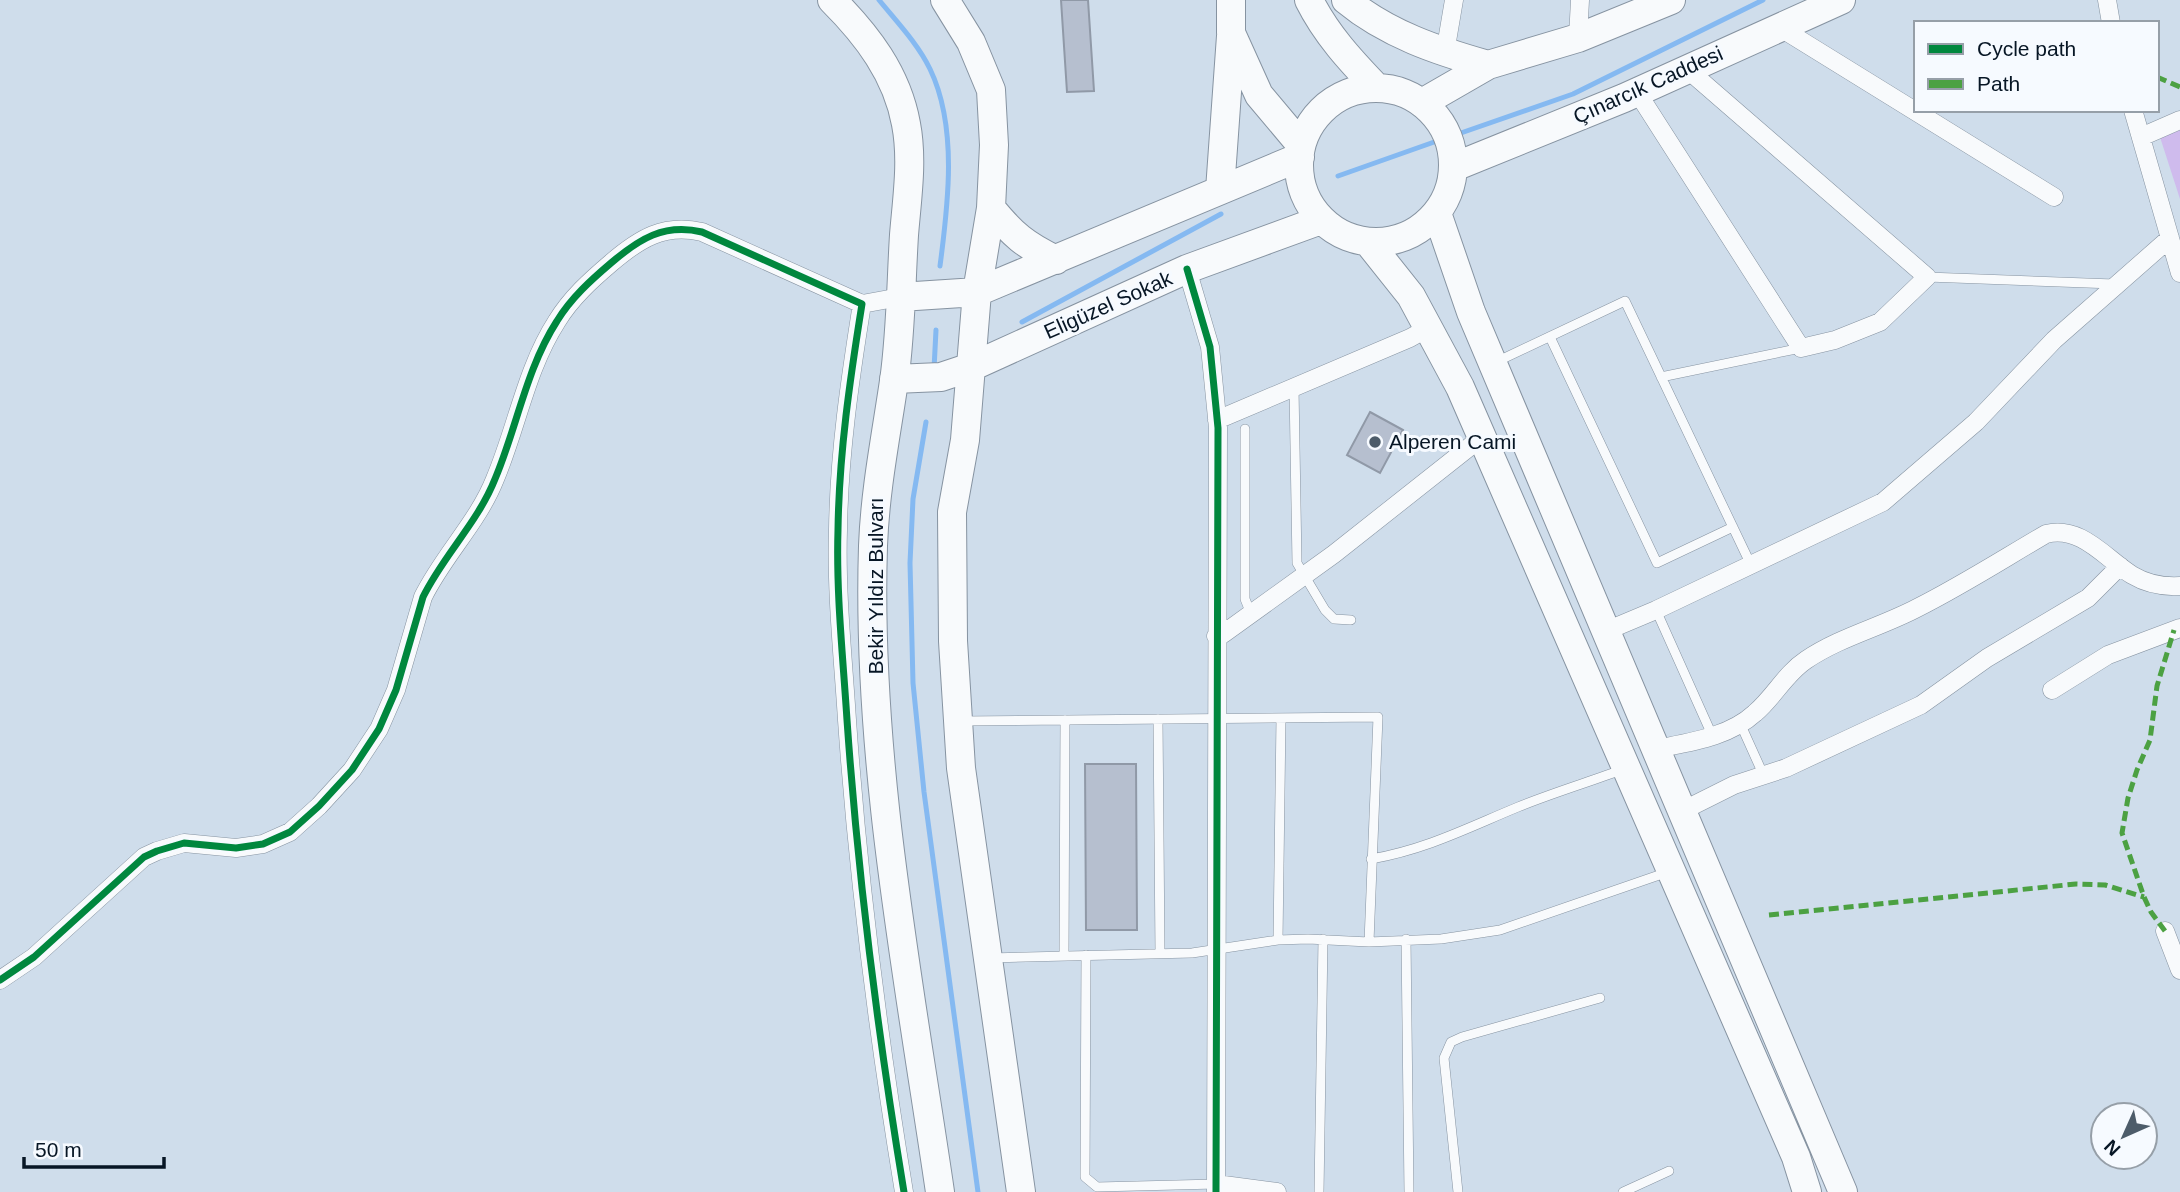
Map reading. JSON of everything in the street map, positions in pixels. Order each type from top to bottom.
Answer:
[{"type":"main road","name":"Bekir Yıldız Bulvarı","points":[[832,0],[862,32],[886,67],[895,86],[904,115],[909,166],[894,379],[876,498],[873,589],[875,679],[894,876],[940,1192]]},
{"type":"main road","points":[[945,0],[971,42],[991,90],[994,145],[990,208],[977,292],[965,440],[952,512],[952,628],[961,768],[1021,1192]]},
{"type":"main road","points":[[1220,190],[1231,0]]},
{"type":"main road","points":[[1309,0],[1320,22],[1349,60],[1376,87]]},
{"type":"main road","points":[[1346,0],[1401,36],[1488,65]]},
{"type":"main road","points":[[1423,103],[1488,65],[1578,38],[1671,0]]},
{"type":"main road","name":"Çınarcık Caddesi","points":[[1454,167],[1637,92],[1840,0]]},
{"type":"main road","points":[[1231,33],[1259,95],[1300,151]]},
{"type":"main road","points":[[1376,87],[1401,91],[1423,103],[1440,121],[1450,143],[1454,167],[1449,192],[1437,213],[1419,230],[1395,240],[1368,242],[1342,235],[1321,220],[1305,198],[1298,172],[1300,151],[1311,121],[1330,102],[1352,91],[1376,87]]},
{"type":"main road","points":[[900,297],[977,292],[1220,190],[1300,151]]},
{"type":"main road","points":[[990,208],[1028,247],[1056,260]]},
{"type":"main road","points":[[1437,213],[1471,312],[1843,1192]]},
{"type":"main road","name":"Eligüzel Sokak","points":[[894,379],[941,377],[971,367],[1187,269],[1321,220]]},
{"type":"main road","points":[[1368,242],[1412,296],[1460,387],[1796,1157],[1807,1192]]},
{"type":"street","points":[[1446,53],[1454,0]]},
{"type":"street","points":[[1578,38],[1580,0]]},
{"type":"street","points":[[2107,0],[2111,21]]},
{"type":"street","points":[[1779,27],[1914,110]]},
{"type":"street","points":[[1637,92],[1801,348],[1835,340],[1880,322],[1927,277],[1687,69]]},
{"type":"street","points":[[1916,112],[2054,197]]},
{"type":"street","points":[[2134,112],[2180,273]]},
{"type":"street","points":[[2141,137],[2180,120]]},
{"type":"street","points":[[0,980],[34,957],[144,857],[184,843],[236,848],[263,844],[290,832],[336,789],[366,750],[390,706],[423,597],[431,580],[495,481],[534,365],[545,341],[574,298],[623,252],[656,233],[690,229],[862,304],[900,297]]},
{"type":"street","points":[[1606,631],[1883,502],[1976,422],[2054,340],[2170,238]]},
{"type":"street","points":[[1187,269],[1210,347],[1217,420],[1216,1188],[1273,1192]]},
{"type":"street","points":[[862,304],[845,418],[838,530],[838,584],[853,807],[863,905],[904,1192]]},
{"type":"street","points":[[1217,420],[1428,328]]},
{"type":"street","points":[[1216,636],[1223,634],[1304,575],[1482,437]]},
{"type":"street","points":[[1656,749],[1730,729],[1754,714],[1785,678],[1806,660],[1927,603],[2046,534],[2061,532],[2076,535],[2144,581],[2157,585],[2180,586]]},
{"type":"street","points":[[1682,811],[1734,785],[1786,768],[1921,705],[1987,658],[2088,598],[2120,566]]},
{"type":"street","points":[[2052,690],[2108,655],[2180,628]]},
{"type":"street","points":[[2165,931],[2180,970]]},
{"type":"lane","points":[[1927,277],[2118,284]]},
{"type":"lane","points":[[1493,364],[1625,301],[1751,565]]},
{"type":"lane","points":[[1550,337],[1657,563],[1733,527]]},
{"type":"lane","points":[[1661,377],[1801,348]]},
{"type":"lane","points":[[1294,388],[1297,563],[1325,610],[1334,619],[1350,620]]},
{"type":"lane","points":[[1245,429],[1245,599],[1251,614]]},
{"type":"lane","points":[[1656,610],[1712,735]]},
{"type":"lane","points":[[957,721],[1378,717],[1369,942]]},
{"type":"lane","points":[[1278,940],[1281,718]]},
{"type":"lane","points":[[1158,719],[1160,954]]},
{"type":"lane","points":[[1064,956],[1065,720]]},
{"type":"lane","points":[[1740,723],[1763,774]]},
{"type":"lane","points":[[1371,859],[1400,854],[1461,833],[1518,807],[1626,769]]},
{"type":"lane","points":[[988,958],[1160,954],[1216,950],[1278,940],[1369,942],[1441,939],[1500,930],[1671,871]]},
{"type":"lane","points":[[1319,1192],[1322,939]]},
{"type":"lane","points":[[1406,939],[1409,1192]]},
{"type":"lane","points":[[1086,955],[1085,1177],[1097,1187],[1216,1188]]},
{"type":"lane","points":[[1458,1192],[1444,1058],[1447,1047],[1462,1037],[1600,998]]},
{"type":"lane","points":[[1623,1192],[1668,1171]]},
{"type":"shaded area","points":[[2180,124],[2180,199],[2159,134]]},
{"type":"building","points":[[1061,0],[1088,0],[1094,91],[1067,92]]},
{"type":"building","name":"Alperen Cami","points":[[1370,412],[1403,430],[1380,473],[1347,455]]},
{"type":"building","points":[[1085,764],[1136,764],[1137,930],[1086,930]]},
{"type":"waterway","points":[[879,0],[920,51],[939,92],[948,141],[948,192],[940,266]]},
{"type":"waterway","points":[[1458,134],[1573,94],[1763,0]]},
{"type":"waterway","points":[[1338,176],[1437,141]]},
{"type":"waterway","points":[[1022,322],[1221,214]]},
{"type":"waterway","points":[[934,369],[936,330]]},
{"type":"waterway","points":[[926,422],[913,499],[910,563],[913,683],[924,792],[978,1192]]},
{"type":"marked path","points":[[2159,78],[2180,87]]},
{"type":"marked path","points":[[2165,931],[2144,897],[2122,833],[2128,798],[2150,740],[2157,686],[2174,630]]},
{"type":"marked path","points":[[1769,915],[2076,884],[2105,885],[2144,897]]},
{"type":"cycle path","points":[[0,980],[34,957],[144,857],[184,843],[236,848],[263,844],[290,832],[319,806],[352,770],[379,729],[396,690],[423,597],[488,495],[537,359],[563,313],[596,276],[642,240],[676,230],[702,232],[862,304],[840,473],[839,601],[863,897],[877,1015],[904,1192]]},
{"type":"cycle path","points":[[1187,269],[1210,347],[1218,428],[1216,1192]]},
{"type":"place","name":"Alperen Cami","points":[[1375,442]]}]
